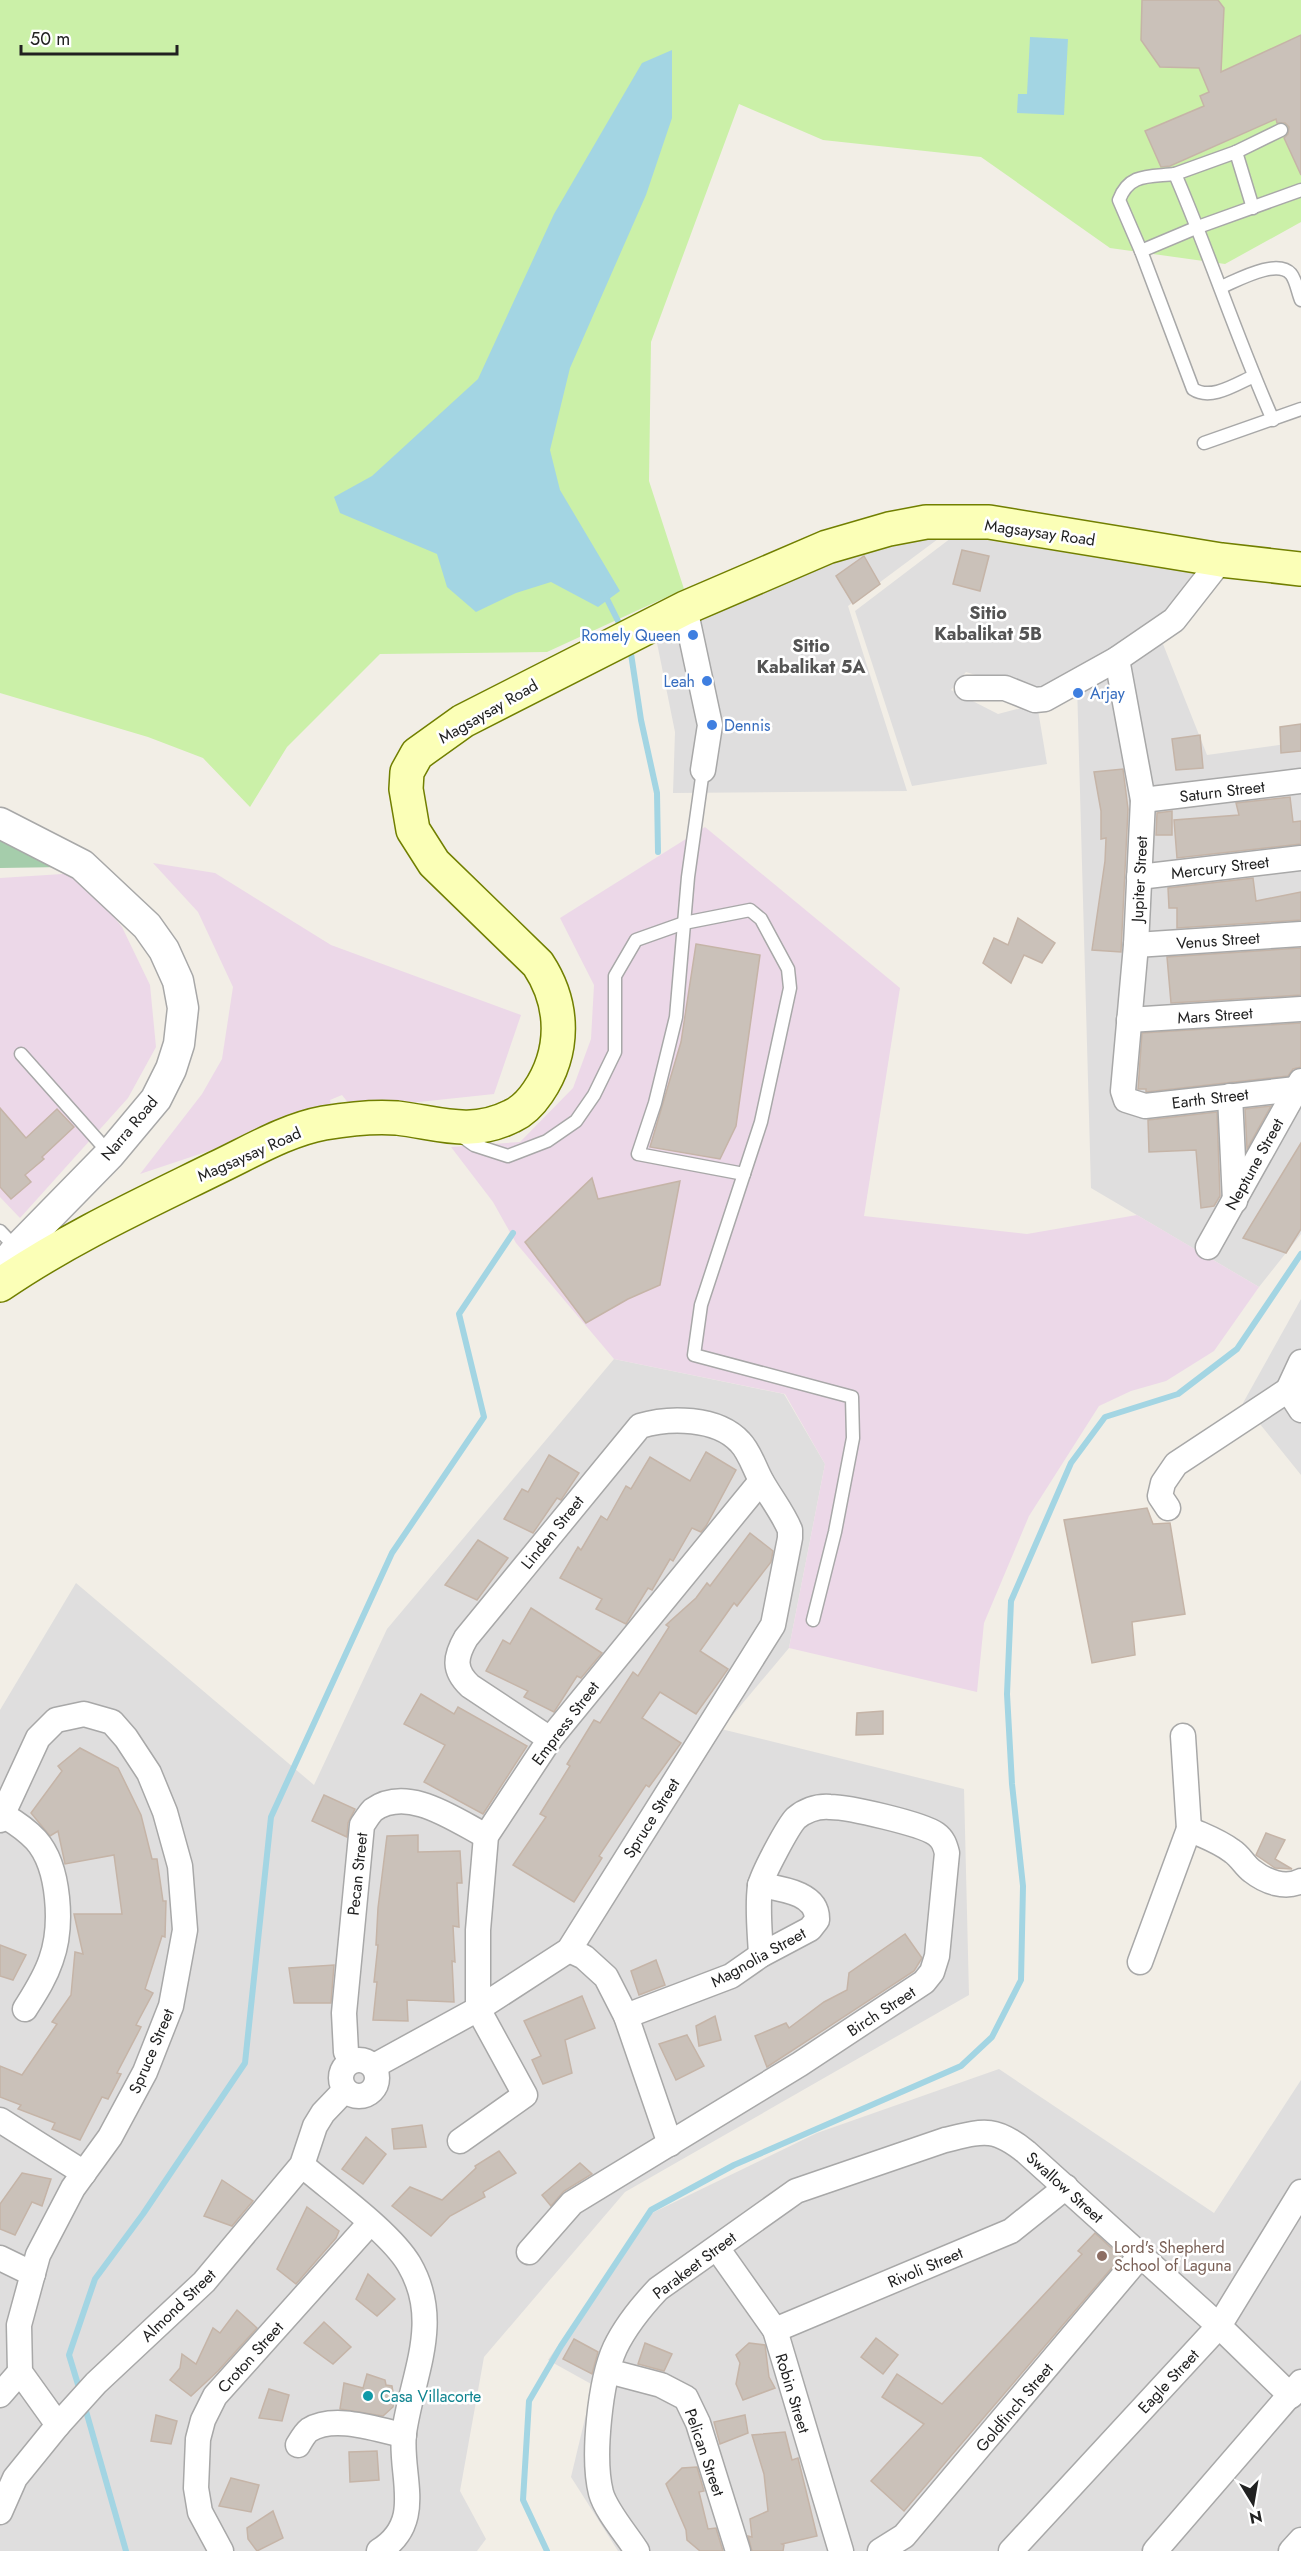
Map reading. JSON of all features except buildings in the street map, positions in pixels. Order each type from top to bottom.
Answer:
[{"type":"main road","name":"Magsaysay Road","points":[[0,1285],[30,1264],[103,1225],[281,1137],[322,1123],[357,1118],[396,1118],[449,1128],[481,1126],[513,1116],[531,1102],[553,1066],[558,1048],[556,1006],[550,981],[538,964],[434,864],[413,830],[409,813],[405,789],[407,772],[417,754],[463,721],[684,608],[827,547],[889,529],[926,522],[989,522],[1221,561],[1301,570]]},
{"type":"street","points":[[967,688],[1005,688],[1041,701],[1117,659],[1174,620],[1221,561]]},
{"type":"street","points":[[684,608],[710,725],[703,770]]},
{"type":"street","name":"Jupiter Street","points":[[1117,659],[1143,800],[1136,945],[1123,1091],[1126,1100]]},
{"type":"street","name":"Saturn Street","points":[[1143,800],[1301,781]]},
{"type":"street","name":"Narra Road","points":[[0,823],[82,865],[147,926],[164,950],[178,981],[183,1008],[179,1044],[171,1069],[156,1099],[110,1154],[6,1250]]},
{"type":"street","name":"Mercury Street","points":[[1139,877],[1301,858]]},
{"type":"street","name":"Venus Street","points":[[1136,945],[1301,934]]},
{"type":"street","name":"Mars Street","points":[[1129,1020],[1301,1009]]},
{"type":"street","name":"Earth Street","points":[[1126,1100],[1145,1106],[1298,1085]]},
{"type":"street","name":"Neptune Street","points":[[1208,1247],[1298,1085]]},
{"type":"street","points":[[1230,1096],[1235,1201]]},
{"type":"street","points":[[1168,1508],[1160,1496],[1162,1483],[1176,1464],[1288,1390],[1301,1362]]},
{"type":"street","points":[[1288,1390],[1301,1410]]},
{"type":"street","name":"Linden Street","points":[[550,1739],[460,1677],[456,1666],[459,1651],[466,1638],[626,1442],[640,1426],[658,1421],[703,1424],[723,1430],[740,1442],[762,1481]]},
{"type":"street","name":"Empress Street","points":[[478,2009],[478,1930],[486,1836],[550,1739],[762,1481]]},
{"type":"street","name":"Spruce Street","points":[[362,2064],[478,2009],[569,1950],[773,1625],[790,1538],[786,1522],[762,1481]]},
{"type":"street","name":"Spruce Street","points":[[1,1817],[38,1738],[56,1720],[84,1713],[112,1722],[126,1738],[149,1773],[165,1812],[180,1866],[185,1930],[171,2006],[145,2072],[110,2137],[73,2188],[38,2255],[19,2325],[20,2372]]},
{"type":"street","points":[[1140,1962],[1189,1829],[1183,1736]]},
{"type":"street","name":"Pecan Street","points":[[362,2064],[346,2052],[344,2013],[362,1825],[373,1811],[387,1804],[421,1803],[486,1836]]},
{"type":"street","name":"Birch Street","points":[[529,2252],[572,2203],[800,2064],[924,1983],[932,1972],[937,1956],[947,1853],[943,1841],[934,1832],[920,1827],[848,1809],[829,1806],[810,1809],[795,1819],[786,1832],[760,1885],[760,1955]]},
{"type":"street","points":[[1,1817],[21,1826],[37,1842],[49,1862],[56,1890],[58,1924],[52,1959],[40,1986],[25,2009]]},
{"type":"street","points":[[1189,1829],[1233,1851],[1252,1871],[1272,1881],[1288,1886],[1301,1881]]},
{"type":"street","name":"Magnolia Street","points":[[626,2016],[731,1976],[760,1955],[810,1929],[817,1920],[818,1911],[812,1902],[798,1895],[760,1885]]},
{"type":"street","points":[[569,1950],[584,1957],[606,1977],[626,2016],[670,2144]]},
{"type":"street","points":[[460,2141],[525,2095],[478,2009]]},
{"type":"street","points":[[362,2064],[377,2082],[368,2095],[359,2097],[345,2090],[341,2082],[341,2074],[362,2064]]},
{"type":"street","name":"Almond Street","points":[[0,2512],[8,2473],[96,2383],[204,2282],[302,2165],[315,2126],[323,2113],[345,2090]]},
{"type":"street","points":[[0,2120],[84,2173]]},
{"type":"street","name":"Swallow Street","points":[[993,2132],[1010,2138],[1219,2326],[1296,2389]]},
{"type":"street","name":"Parakeet Street","points":[[637,2551],[602,2495],[598,2474],[599,2414],[608,2371],[614,2350],[640,2308],[658,2289],[796,2191],[945,2140],[993,2132]]},
{"type":"street","points":[[302,2165],[392,2242],[409,2264],[419,2288],[425,2316],[424,2347],[404,2435],[408,2510],[400,2530],[387,2547],[379,2551]]},
{"type":"street","name":"Rivoli Street","points":[[775,2330],[1011,2231],[1066,2187]]},
{"type":"street","name":"Eagle Street","points":[[1011,2551],[1219,2326],[1301,2192]]},
{"type":"street","name":"Croton Street","points":[[221,2551],[200,2512],[196,2488],[198,2439],[203,2420],[215,2396],[370,2223]]},
{"type":"street","name":"Robin Street","points":[[717,2248],[775,2330],[841,2551]]},
{"type":"street","name":"Goldfinch Street","points":[[880,2551],[904,2536],[1141,2255]]},
{"type":"street","points":[[0,2258],[33,2274]]},
{"type":"street","name":"Pelican Street","points":[[608,2371],[661,2385],[686,2398],[698,2423],[738,2551]]},
{"type":"street","points":[[0,2395],[20,2372],[65,2417]]},
{"type":"street","points":[[1155,2551],[1296,2389]]},
{"type":"street","points":[[298,2445],[308,2430],[325,2424],[345,2424],[404,2435]]},
{"type":"street","points":[[1291,2551],[1301,2540]]},
{"type":"lane","points":[[1254,376],[1211,394],[1200,394],[1193,389],[1141,251],[1119,200],[1123,188],[1134,179],[1175,174],[1236,152],[1281,130]]},
{"type":"lane","points":[[1236,152],[1253,208]]},
{"type":"lane","points":[[1175,174],[1273,420]]},
{"type":"lane","points":[[1141,251],[1198,227],[1301,190]]},
{"type":"lane","points":[[1221,287],[1270,267],[1282,268],[1292,274],[1301,300]]},
{"type":"lane","points":[[1204,443],[1301,409]]},
{"type":"lane","points":[[703,770],[688,877],[676,1017],[655,1103],[638,1154],[744,1174]]},
{"type":"lane","points":[[449,1128],[474,1145],[508,1156],[547,1141],[576,1121],[594,1095],[615,1052],[615,976],[636,940],[684,923],[750,910],[761,919],[788,969],[790,988],[766,1099],[701,1305],[694,1355],[852,1396],[853,1438],[835,1532],[813,1620]]},
{"type":"lane","points":[[21,1054],[110,1154]]},
{"type":"shaded area","points":[[946,533],[848,606],[907,791],[673,793],[675,732],[655,633],[847,555]]},
{"type":"shaded area","points":[[955,535],[1194,573],[1158,623],[1036,694],[966,672],[951,690],[998,714],[1037,704],[1047,764],[912,786],[855,611]]},
{"type":"shaded area","points":[[1161,639],[1207,755],[1301,742],[1301,1234],[1259,1287],[1091,1188],[1077,684]]},
{"type":"shaded area","points":[[705,827],[900,988],[864,1216],[1027,1234],[1137,1215],[1259,1287],[1214,1351],[1166,1381],[1131,1391],[1099,1406],[1029,1516],[984,1623],[977,1692],[789,1648],[825,1464],[785,1394],[614,1359],[516,1243],[493,1202],[451,1147],[520,1142],[573,1088],[591,1039],[594,985],[560,918]]},
{"type":"shaded area","points":[[153,863],[215,873],[331,945],[521,1015],[494,1094],[353,1109],[342,1095],[330,1100],[332,1110],[140,1174],[202,1094],[222,1059],[233,987],[198,912]]},
{"type":"shaded area","points":[[78,873],[122,927],[150,985],[156,1047],[128,1098],[20,1218],[0,1197],[0,878]]},
{"type":"shaded area","points":[[1301,1299],[1301,1475],[1243,1403]]},
{"type":"shaded area","points":[[614,1359],[784,1394],[825,1464],[789,1648],[721,1729],[964,1789],[969,1995],[625,2192],[484,2357],[460,2491],[486,2539],[477,2551],[0,2551],[0,1710],[76,1583],[314,1785],[387,1629]]},
{"type":"shaded area","points":[[999,2069],[1214,2213],[1301,2080],[1301,2551],[618,2551],[571,2477],[593,2385],[548,2360],[648,2215],[817,2133]]},
{"type":"green space","points":[[0,0],[1301,0],[1301,222],[1225,264],[1110,248],[981,157],[823,140],[739,104],[651,342],[649,481],[684,589],[547,652],[380,654],[287,747],[250,807],[203,758],[148,737],[0,693]]},
{"type":"green space","points":[[0,836],[64,867],[0,868]]},
{"type":"water","points":[[1030,37],[1068,39],[1064,115],[1017,113],[1018,94],[1027,94]]},
{"type":"water","points":[[672,50],[672,118],[646,195],[570,368],[550,450],[560,490],[620,591],[598,607],[551,582],[516,593],[476,612],[447,587],[437,554],[340,513],[334,497],[372,476],[478,379],[554,214],[642,63]]},
{"type":"waterway","points":[[604,593],[622,629]]},
{"type":"waterway","points":[[630,647],[641,720],[657,793],[658,852]]},
{"type":"waterway","points":[[80,2391],[69,2355],[95,2279],[143,2214],[245,2063],[271,1817],[392,1553],[484,1417],[459,1314],[513,1233]]},
{"type":"waterway","points":[[547,2551],[523,2500],[529,2401],[561,2346],[651,2210],[734,2165],[961,2066],[992,2037],[1021,1980],[1023,1886],[1012,1784],[1007,1694],[1011,1601],[1071,1463],[1105,1417],[1178,1394],[1237,1349],[1301,1254]]},
{"type":"waterway","points":[[84,2404],[126,2551]]},
{"type":"place","name":"Romely Queen","points":[[693,635]]},
{"type":"place","name":"Leah","points":[[707,681]]},
{"type":"place","name":"Arjay","points":[[1078,693]]},
{"type":"place","name":"Dennis","points":[[712,725]]},
{"type":"place","name":"Lord's Shepherd School of Laguna","points":[[1102,2256]]},
{"type":"place","name":"Casa Villacorte","points":[[368,2396]]},
{"type":"district","name":"Sitio Kabalikat 5B","points":[[988,623]]},
{"type":"district","name":"Sitio Kabalikat 5A","points":[[811,656]]}]
